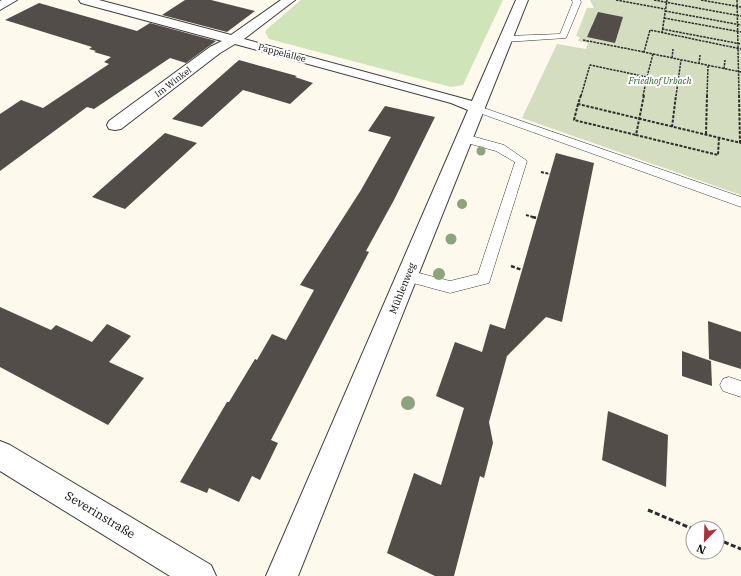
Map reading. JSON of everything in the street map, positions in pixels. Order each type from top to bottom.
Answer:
[{"type":"street","points":[[0,6],[11,0]]},
{"type":"street","name":"Pappelallee","points":[[85,0],[456,100],[478,109]]},
{"type":"street","name":"Im Winkel","points":[[116,125],[215,50],[247,32],[288,0]]},
{"type":"street","name":"Mühlenweg","points":[[282,576],[464,138],[478,109],[522,0]]},
{"type":"street","name":"Severinstraße","points":[[0,455],[200,576]]},
{"type":"lane","points":[[506,39],[563,36],[576,0]]},
{"type":"lane","points":[[478,109],[741,202]]},
{"type":"lane","points":[[407,276],[450,287],[484,279],[521,161],[500,148],[464,138]]},
{"type":"path","points":[[616,0],[741,25]]},
{"type":"path","points":[[654,0],[667,1],[741,16]]},
{"type":"path","points":[[700,0],[741,7]]},
{"type":"path","points":[[578,104],[740,143],[740,72],[737,0]]},
{"type":"path","points":[[662,33],[667,1]]},
{"type":"path","points":[[664,18],[741,32]]},
{"type":"path","points":[[662,29],[741,44]]},
{"type":"path","points":[[644,52],[650,30],[741,49]]},
{"type":"path","points":[[563,36],[740,72]]},
{"type":"path","points":[[672,58],[673,49]]},
{"type":"path","points":[[636,135],[653,54]]},
{"type":"path","points":[[699,64],[700,55]]},
{"type":"path","points":[[672,127],[681,60]]},
{"type":"path","points":[[724,69],[725,60]]},
{"type":"path","points":[[647,77],[590,65],[574,120],[718,155],[719,137]]},
{"type":"path","points":[[706,134],[708,66]]},
{"type":"path","points":[[648,510],[685,526]]},
{"type":"path","points":[[725,542],[741,549]]},
{"type":"green space","points":[[301,0],[503,0],[463,85],[451,87],[269,39],[265,32],[267,29]]},
{"type":"green space","name":"Friedhof Urbach","points":[[590,0],[741,0],[741,195],[522,118],[557,44],[586,49],[588,43],[578,41],[580,37],[576,36],[587,8],[594,8]]},
{"type":"building","points":[[185,0],[211,0],[255,11],[227,32],[162,15]]},
{"type":"building","points":[[39,3],[137,31],[150,23],[216,41],[186,63],[170,58],[94,109],[87,107],[0,171],[0,114],[21,100],[43,108],[109,64],[104,62],[111,57],[89,49],[92,47],[5,20]]},
{"type":"building","points":[[598,12],[623,17],[615,43],[587,37]]},
{"type":"building","points":[[239,60],[297,76],[295,77],[313,83],[290,104],[243,90],[202,127],[172,119]]},
{"type":"building","points":[[385,106],[435,117],[394,200],[366,251],[369,252],[271,440],[278,443],[260,480],[252,476],[239,502],[209,488],[207,493],[180,482],[227,402],[229,402],[255,359],[257,360],[272,334],[286,340],[314,290],[300,285],[361,190],[391,137],[368,131]]},
{"type":"building","points":[[165,133],[197,143],[125,209],[92,197]]},
{"type":"building","points":[[556,153],[594,163],[562,322],[546,317],[507,356],[489,422],[493,443],[484,478],[480,476],[454,576],[435,576],[387,553],[414,473],[441,485],[464,408],[436,396],[455,342],[482,352],[490,324],[505,329]]},
{"type":"building","points":[[0,307],[51,330],[56,325],[92,342],[107,324],[131,336],[109,362],[144,378],[108,425],[0,367]]},
{"type":"building","points":[[708,321],[741,332],[741,369],[709,359]]},
{"type":"building","points":[[682,351],[711,361],[712,386],[682,376]]},
{"type":"building","points":[[608,411],[668,435],[666,487],[602,460]]}]
